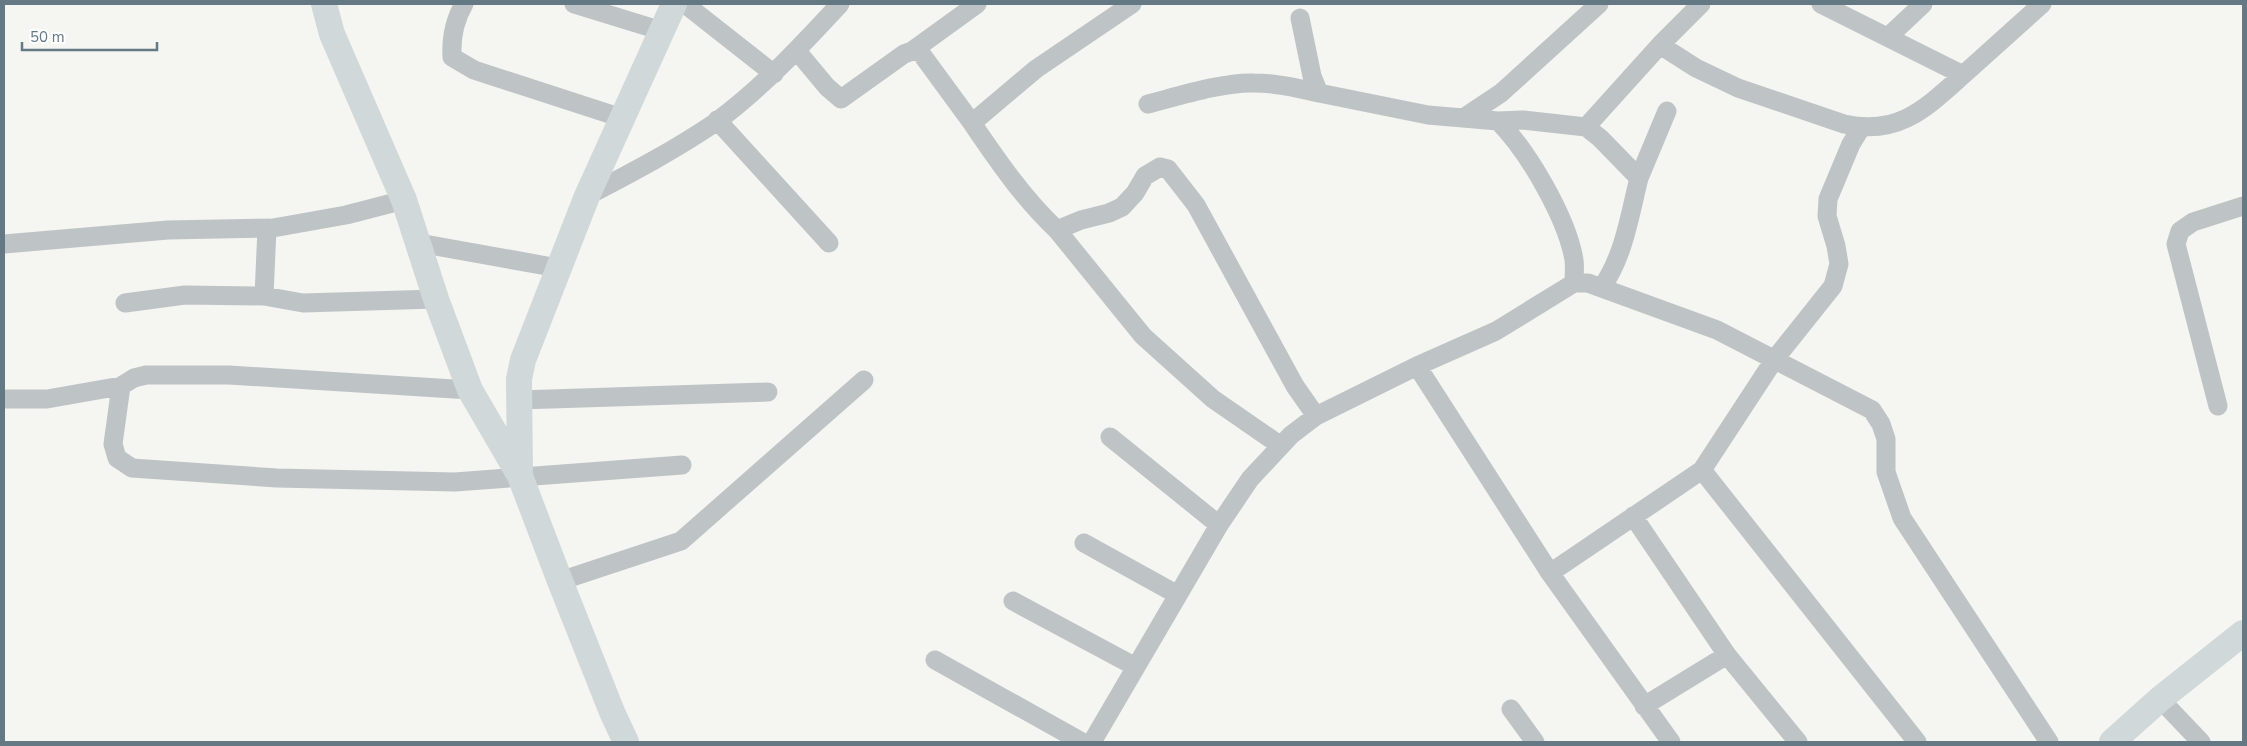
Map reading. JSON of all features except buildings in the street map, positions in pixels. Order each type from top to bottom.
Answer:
[{"type":"street","points":[[324,4],[332,34],[404,200],[436,299],[470,390],[520,476],[612,712],[626,742]]},
{"type":"street","points":[[464,4],[458,14],[451,37],[452,56],[474,70],[622,118]]},
{"type":"street","points":[[574,4],[662,31]]},
{"type":"street","points":[[520,476],[518,400],[519,379],[523,360],[587,196],[674,4]]},
{"type":"street","points":[[685,4],[774,74]]},
{"type":"street","points":[[587,196],[651,163],[717,120],[774,74],[840,4]]},
{"type":"street","points":[[797,51],[827,87],[841,100],[870,77],[912,51],[977,4]]},
{"type":"street","points":[[972,123],[1036,69],[1132,4]]},
{"type":"street","points":[[1465,117],[1501,93],[1599,4]]},
{"type":"street","points":[[1586,127],[1660,45],[1701,4]]},
{"type":"street","points":[[1821,4],[1963,75]]},
{"type":"street","points":[[1888,38],[1923,4]]},
{"type":"street","points":[[1660,45],[1696,68],[1738,88],[1861,128],[1912,117],[1929,106],[2042,4]]},
{"type":"street","points":[[1300,18],[1312,76],[1318,93]]},
{"type":"street","points":[[912,51],[920,52],[1013,182],[1040,214],[1057,230],[1143,336],[1213,399],[1280,446]]},
{"type":"street","points":[[1148,104],[1201,90],[1252,82],[1281,85],[1428,115],[1498,121],[1523,120],[1586,127],[1600,138],[1639,178]]},
{"type":"street","points":[[1602,287],[1612,273],[1639,178],[1667,111]]},
{"type":"street","points":[[717,120],[829,243]]},
{"type":"street","points":[[1498,121],[1515,138],[1548,192],[1569,243],[1574,261],[1574,283]]},
{"type":"street","points":[[1550,573],[1702,470],[1774,360],[1832,286],[1840,264],[1827,216],[1828,199],[1851,144],[1861,128]]},
{"type":"street","points":[[1057,230],[1122,207],[1135,193],[1145,176],[1160,167],[1168,169],[1196,205],[1295,386],[1316,416]]},
{"type":"street","points":[[4,244],[168,230],[267,228],[346,215],[404,200]]},
{"type":"street","points":[[2218,406],[2176,244],[2180,231],[2193,222],[2243,206]]},
{"type":"street","points":[[264,296],[267,228]]},
{"type":"street","points":[[419,243],[558,268]]},
{"type":"street","points":[[1092,742],[1219,525],[1250,479],[1280,446],[1316,416],[1417,366],[1496,331],[1574,283],[1588,283],[1717,330],[1872,410],[1881,424],[1886,439],[1886,472],[1902,518],[2049,742]]},
{"type":"street","points":[[125,303],[185,295],[264,296],[303,303],[436,299]]},
{"type":"street","points":[[1417,366],[1550,573],[1671,742]]},
{"type":"street","points":[[4,399],[47,399],[121,386],[134,378],[146,374],[229,375],[470,390]]},
{"type":"street","points":[[560,581],[681,541],[864,380]]},
{"type":"street","points":[[121,386],[113,444],[118,458],[132,468],[276,478],[455,482],[682,465]]},
{"type":"street","points":[[518,400],[768,392]]},
{"type":"street","points":[[1110,438],[1219,525]]},
{"type":"street","points":[[1702,470],[1917,742]]},
{"type":"street","points":[[1633,516],[1728,655],[1798,742]]},
{"type":"street","points":[[1084,543],[1178,595]]},
{"type":"street","points":[[1014,601],[1136,667]]},
{"type":"street","points":[[2112,742],[2160,699],[2243,633]]},
{"type":"street","points":[[1644,706],[1728,655]]},
{"type":"street","points":[[935,660],[1082,742]]},
{"type":"street","points":[[2160,699],[2201,742]]},
{"type":"street","points":[[1511,709],[1535,742]]}]
